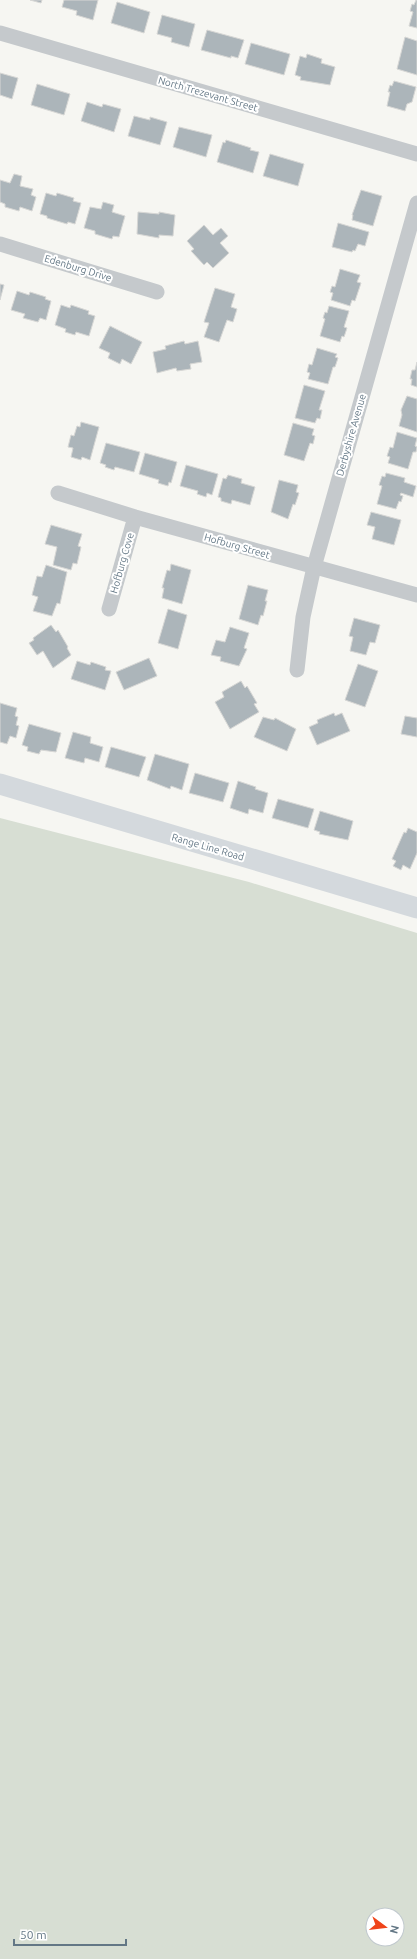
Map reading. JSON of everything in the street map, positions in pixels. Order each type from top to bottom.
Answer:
[{"type":"street","name":"North Trezevant Street","points":[[0,33],[417,154]]},
{"type":"street","name":"Derbyshire Avenue","points":[[297,670],[303,617],[314,567],[417,203]]},
{"type":"street","name":"Edenburg Drive","points":[[0,244],[157,292]]},
{"type":"street","name":"Hofburg Street","points":[[58,493],[135,517],[417,595]]},
{"type":"street","name":"Hofburg Cove","points":[[109,609],[135,517]]},
{"type":"street","name":"Range Line Road","points":[[0,784],[417,908]]},
{"type":"shaded area","points":[[0,818],[249,882],[417,933],[417,1959],[0,1959]]},
{"type":"building","points":[[30,0],[42,0],[41,3]]},
{"type":"building","points":[[64,0],[98,0],[93,20],[76,15],[77,11],[62,7]]},
{"type":"building","points":[[416,0],[417,28],[409,26],[413,12],[410,11],[412,4],[414,5]]},
{"type":"building","points":[[117,2],[150,12],[144,33],[111,23]]},
{"type":"building","points":[[162,15],[195,24],[189,47],[171,42],[172,38],[157,34]]},
{"type":"building","points":[[207,30],[244,40],[238,58],[231,56],[231,58],[201,50]]},
{"type":"building","points":[[405,37],[417,41],[417,75],[397,69]]},
{"type":"building","points":[[251,43],[290,54],[284,75],[245,64]]},
{"type":"building","points":[[307,54],[322,59],[321,63],[335,67],[330,85],[300,80],[301,77],[295,75],[300,56],[306,58]]},
{"type":"building","points":[[0,73],[18,78],[12,99],[0,95]]},
{"type":"building","points":[[394,81],[416,87],[412,102],[407,104],[405,111],[387,106],[390,92],[388,92],[390,85],[392,86]]},
{"type":"building","points":[[37,84],[70,94],[64,115],[31,105]]},
{"type":"building","points":[[87,102],[102,107],[103,104],[121,109],[114,132],[81,121]]},
{"type":"building","points":[[134,116],[150,120],[150,117],[167,122],[160,145],[128,136]]},
{"type":"building","points":[[179,127],[212,135],[206,157],[173,147]]},
{"type":"building","points":[[226,140],[259,152],[253,173],[217,162],[223,142],[225,143]]},
{"type":"building","points":[[270,154],[304,164],[298,186],[263,176]]},
{"type":"building","points":[[14,174],[22,176],[20,186],[33,189],[31,195],[36,197],[32,211],[20,207],[19,211],[5,207],[5,204],[0,202],[0,180],[10,183]]},
{"type":"building","points":[[361,190],[382,196],[373,226],[352,220],[352,215]]},
{"type":"building","points":[[46,193],[56,196],[57,193],[74,198],[73,201],[81,203],[75,224],[68,222],[67,224],[47,218],[47,216],[40,214]]},
{"type":"building","points":[[103,202],[114,205],[112,212],[125,216],[119,237],[113,236],[112,239],[95,234],[95,231],[84,228],[90,207],[101,209]]},
{"type":"building","points":[[138,212],[159,214],[159,212],[175,215],[173,236],[159,235],[159,238],[137,234]]},
{"type":"building","points":[[338,223],[369,232],[365,246],[358,244],[355,251],[353,250],[352,252],[332,247]]},
{"type":"building","points":[[204,225],[213,235],[221,228],[228,236],[220,243],[229,253],[213,268],[207,262],[204,265],[191,251],[194,249],[187,241]]},
{"type":"building","points":[[340,269],[360,275],[357,282],[361,283],[355,301],[352,300],[350,306],[331,300],[333,293],[330,292],[332,286],[335,287]]},
{"type":"building","points":[[0,284],[4,285],[0,300]]},
{"type":"building","points":[[215,288],[235,294],[231,307],[237,309],[233,322],[227,320],[219,342],[204,337],[209,323],[204,322]]},
{"type":"building","points":[[17,291],[29,295],[30,292],[46,297],[45,299],[51,301],[46,320],[40,318],[38,322],[23,318],[25,314],[11,310]]},
{"type":"building","points":[[61,305],[70,308],[71,305],[89,311],[88,314],[95,316],[89,336],[76,332],[75,335],[65,332],[66,329],[55,325]]},
{"type":"building","points":[[329,306],[349,311],[344,327],[347,328],[344,337],[342,336],[340,342],[320,336],[325,319],[323,318],[325,312],[327,313]]},
{"type":"building","points":[[110,326],[142,342],[131,364],[122,359],[120,364],[108,358],[110,353],[99,348]]},
{"type":"building","points":[[184,341],[185,344],[198,341],[202,362],[190,364],[191,369],[177,371],[176,368],[157,373],[153,352],[166,349],[165,346]]},
{"type":"building","points":[[317,348],[337,354],[335,357],[338,358],[335,367],[333,367],[328,384],[308,379],[310,373],[307,372],[309,364],[312,365]]},
{"type":"building","points":[[417,362],[417,387],[411,385],[412,379],[410,379],[412,370],[415,370]]},
{"type":"building","points":[[304,385],[325,391],[319,410],[322,410],[320,419],[317,418],[315,423],[295,418]]},
{"type":"building","points":[[407,396],[417,399],[417,432],[399,426],[402,415],[401,410]]},
{"type":"building","points":[[81,422],[99,427],[90,460],[82,457],[81,460],[71,457],[73,448],[68,447],[71,435],[74,436],[77,426],[80,427]]},
{"type":"building","points":[[293,423],[314,429],[312,435],[315,436],[313,444],[310,443],[304,461],[284,455]]},
{"type":"building","points":[[397,432],[417,438],[415,446],[417,447],[416,452],[413,452],[408,469],[388,463],[390,457],[387,456],[390,447],[393,448]]},
{"type":"building","points":[[106,443],[140,452],[134,472],[115,467],[114,470],[105,467],[106,465],[100,463]]},
{"type":"building","points":[[145,453],[177,462],[171,483],[169,482],[168,486],[158,483],[159,480],[139,474]]},
{"type":"building","points":[[186,465],[218,474],[212,495],[207,493],[206,497],[197,494],[198,491],[180,486]]},
{"type":"building","points":[[386,473],[405,478],[404,482],[416,486],[413,497],[401,493],[400,495],[403,496],[396,509],[377,504],[382,486],[379,485],[382,476],[385,477]]},
{"type":"building","points":[[228,475],[242,479],[241,483],[255,487],[250,505],[232,500],[231,504],[221,501],[221,498],[218,497],[223,478],[226,479]]},
{"type":"building","points":[[279,480],[298,485],[296,492],[299,493],[295,505],[293,504],[288,519],[271,512]]},
{"type":"building","points":[[371,512],[401,520],[394,545],[372,539],[375,527],[367,525]]},
{"type":"building","points":[[51,525],[82,534],[78,546],[81,547],[77,564],[73,563],[71,570],[53,565],[57,547],[45,544]]},
{"type":"building","points":[[171,564],[191,570],[182,604],[162,598],[164,588],[162,588],[167,570],[170,571]]},
{"type":"building","points":[[46,565],[67,572],[60,604],[57,603],[52,616],[33,611],[38,597],[32,595],[37,576],[42,577]]},
{"type":"building","points":[[248,585],[268,590],[263,616],[261,615],[258,625],[239,619]]},
{"type":"building","points":[[168,609],[187,615],[178,649],[158,643]]},
{"type":"building","points":[[354,618],[380,625],[375,643],[370,642],[366,655],[350,651],[353,637],[349,636]]},
{"type":"building","points":[[51,625],[56,632],[58,630],[71,655],[53,668],[43,651],[37,655],[29,643],[34,640],[33,638]]},
{"type":"building","points":[[230,627],[249,633],[244,648],[247,649],[239,666],[220,661],[221,657],[211,655],[216,640],[225,642]]},
{"type":"building","points":[[149,658],[157,676],[124,690],[116,672]]},
{"type":"building","points":[[77,661],[90,665],[91,662],[106,667],[105,670],[111,671],[105,690],[71,679]]},
{"type":"building","points":[[358,664],[378,671],[365,707],[345,700]]},
{"type":"building","points":[[241,681],[245,688],[247,686],[257,703],[254,704],[259,712],[230,729],[215,702],[224,697],[222,692]]},
{"type":"building","points":[[0,703],[17,708],[15,716],[18,717],[16,725],[19,726],[16,738],[10,736],[7,744],[0,742]]},
{"type":"building","points":[[334,713],[335,716],[342,713],[350,731],[317,745],[309,727],[318,723],[317,720]]},
{"type":"building","points":[[405,716],[417,718],[417,737],[401,734]]},
{"type":"building","points":[[263,717],[274,720],[275,718],[296,729],[287,751],[254,737]]},
{"type":"building","points":[[29,724],[61,733],[56,752],[41,750],[39,754],[27,751],[28,747],[22,745]]},
{"type":"building","points":[[73,732],[91,737],[90,743],[103,747],[99,762],[85,758],[84,763],[65,758]]},
{"type":"building","points":[[111,747],[146,757],[139,777],[105,767]]},
{"type":"building","points":[[155,754],[189,764],[182,790],[171,786],[170,789],[147,780]]},
{"type":"building","points":[[195,773],[229,783],[223,802],[189,793]]},
{"type":"building","points":[[238,781],[268,793],[263,813],[249,809],[248,814],[230,808]]},
{"type":"building","points":[[278,799],[314,809],[308,828],[272,818]]},
{"type":"building","points":[[320,811],[353,821],[348,840],[319,834],[320,832],[314,830]]},
{"type":"building","points":[[408,828],[417,832],[417,853],[410,869],[403,865],[401,870],[393,866],[396,861],[392,859],[404,832],[406,833]]}]
